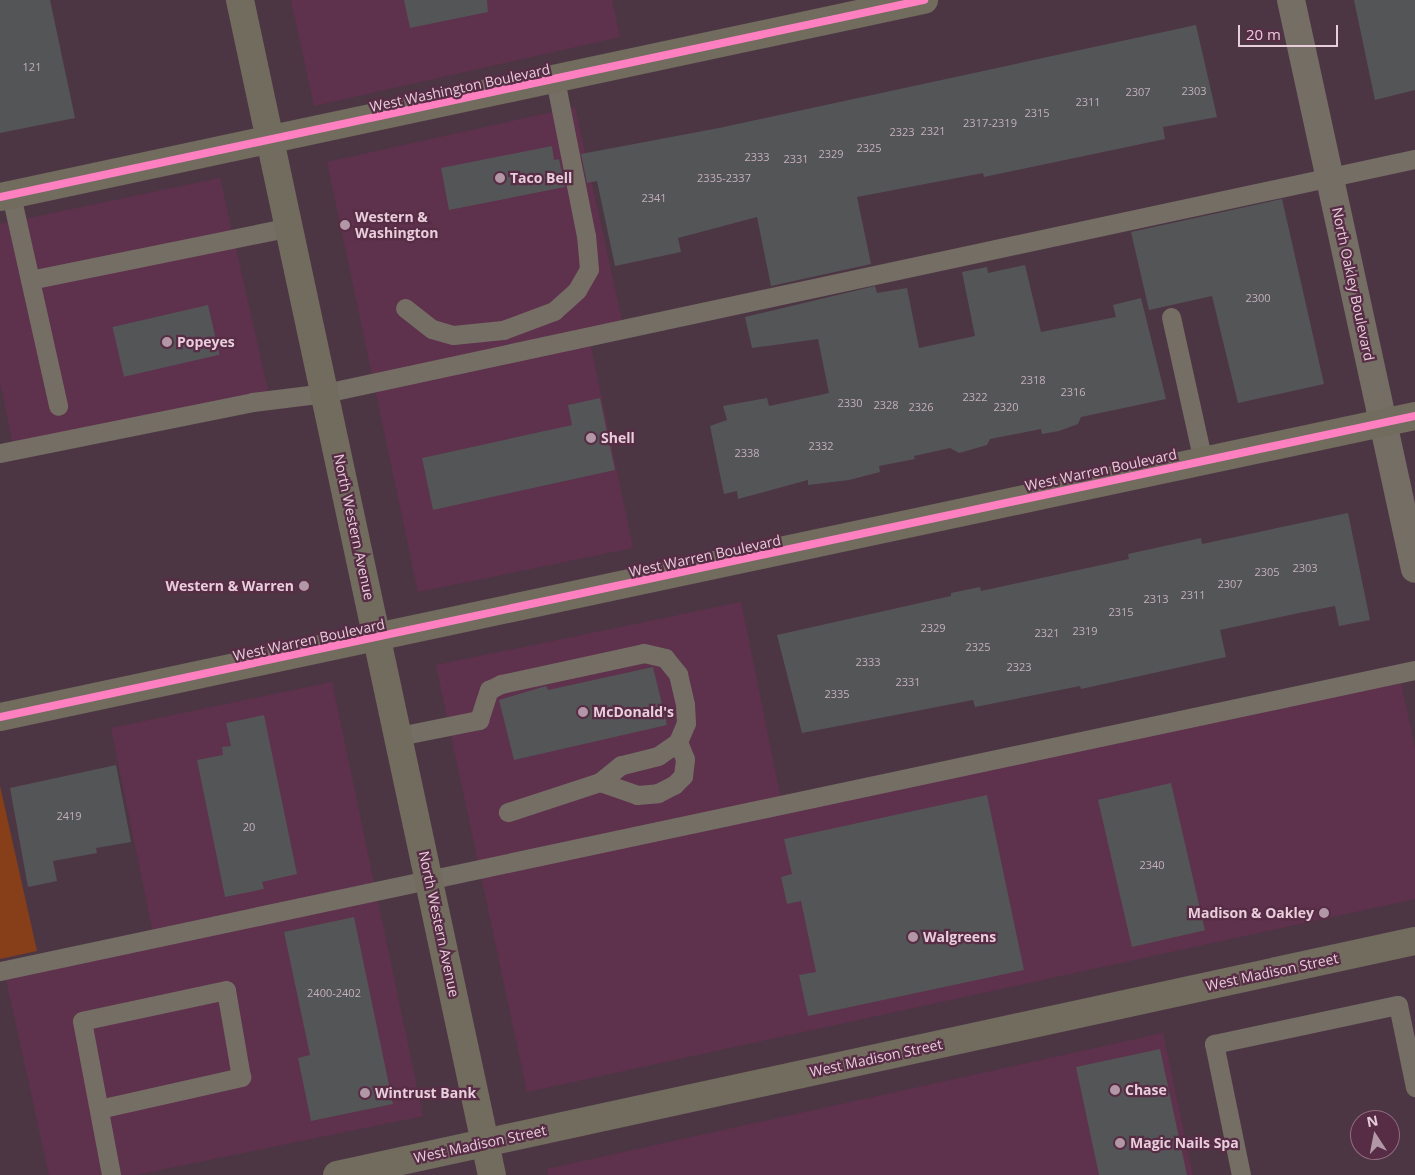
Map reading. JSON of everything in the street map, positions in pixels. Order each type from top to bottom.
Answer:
[{"type":"street","name":"North Western Avenue","points":[[240,0],[272,141],[492,1175]]},
{"type":"street","name":"West Washington Boulevard","points":[[6,196],[272,141],[924,0]]},
{"type":"street","name":"North Oakley Boulevard","points":[[1291,0],[1415,569]]},
{"type":"street","name":"West Warren Boulevard","points":[[0,717],[378,639],[1415,416]]},
{"type":"street","name":"West Madison Street","points":[[338,1175],[1415,941]]},
{"type":"lane","points":[[404,308],[432,329],[453,335],[503,330],[554,311],[577,290],[589,269],[586,236],[555,80]]},
{"type":"lane","points":[[0,453],[252,402],[325,393],[1415,159]]},
{"type":"lane","points":[[6,196],[30,280],[58,406]]},
{"type":"lane","points":[[30,280],[290,227]]},
{"type":"lane","points":[[1170,317],[1203,461]]},
{"type":"lane","points":[[399,736],[479,720],[489,690],[501,684],[644,653],[665,658],[678,674],[686,722],[678,742],[658,756],[621,765],[600,782],[508,812]]},
{"type":"lane","points":[[0,971],[1415,670]]},
{"type":"lane","points":[[600,782],[637,795],[658,793],[674,785],[683,776],[685,758],[678,742]]},
{"type":"lane","points":[[99,1109],[241,1077],[226,990],[82,1021],[111,1175]]},
{"type":"lane","points":[[1242,1175],[1214,1044],[1398,1005],[1415,1087]]},
{"type":"shaded area","points":[[291,0],[612,0],[620,37],[314,106]]},
{"type":"shaded area","points":[[575,107],[624,329],[589,337],[633,548],[418,592],[327,162]]},
{"type":"shaded area","points":[[220,178],[270,399],[14,450],[0,382],[0,224]]},
{"type":"shaded area","points":[[741,602],[782,804],[1399,673],[1415,747],[1415,899],[527,1092],[436,665]]},
{"type":"shaded area","points":[[332,682],[423,1116],[136,1175],[49,1175],[4,970],[154,938],[111,728]]},
{"type":"shaded area","points":[[0,786],[37,951],[0,959]]},
{"type":"shaded area","points":[[1163,1033],[1193,1175],[548,1175],[547,1169]]},
{"type":"building","points":[[0,0],[50,0],[75,118],[0,133]]},
{"type":"building","points":[[404,0],[487,0],[488,12],[410,28]]},
{"type":"building","points":[[1354,0],[1415,0],[1415,90],[1375,100]]},
{"type":"building","points":[[1196,25],[1217,117],[1163,127],[1165,139],[984,177],[983,173],[857,197],[871,264],[771,286],[757,217],[678,238],[681,252],[615,266],[597,181],[587,183],[581,154],[719,128]]},
{"type":"building","name":"Taco Bell","points":[[552,146],[554,160],[559,159],[565,187],[449,210],[441,168]]},
{"type":"building","points":[[1282,199],[1324,384],[1238,403],[1212,296],[1149,310],[1131,232]]},
{"type":"building","points":[[1025,265],[1041,332],[1116,317],[1113,305],[1141,298],[1166,399],[1081,417],[1078,424],[1059,431],[1042,434],[1041,429],[990,439],[987,445],[959,453],[950,448],[914,456],[915,459],[879,466],[880,472],[849,480],[808,485],[808,480],[738,499],[737,491],[724,494],[710,426],[727,420],[723,406],[767,398],[769,406],[829,393],[818,339],[752,348],[745,317],[875,286],[877,293],[907,288],[919,348],[975,336],[962,272],[987,267],[988,273]]},
{"type":"building","name":"Popeyes","points":[[208,305],[219,355],[124,377],[113,327]]},
{"type":"building","points":[[600,398],[615,470],[433,510],[422,458],[572,425],[568,405]]},
{"type":"building","points":[[1348,513],[1370,620],[1339,626],[1335,606],[1299,613],[1220,630],[1226,657],[1081,689],[1080,686],[975,707],[973,700],[802,733],[777,635],[951,596],[951,593],[980,587],[981,591],[1129,559],[1128,554],[1201,538],[1202,544]]},
{"type":"building","name":"McDonald's","points":[[653,667],[667,725],[514,760],[499,700],[546,686],[548,690]]},
{"type":"building","points":[[264,715],[297,874],[262,882],[264,889],[225,897],[197,760],[223,755],[222,747],[231,746],[226,723]]},
{"type":"building","points":[[116,765],[131,842],[96,848],[97,853],[53,861],[57,881],[28,887],[10,788]]},
{"type":"building","points":[[1171,783],[1205,930],[1132,947],[1098,800]]},
{"type":"building","name":"Walgreens","points":[[987,795],[1024,970],[808,1016],[799,975],[816,972],[801,901],[787,904],[781,877],[792,874],[784,839]]},
{"type":"building","points":[[354,917],[393,1104],[311,1121],[298,1058],[310,1055],[284,932]]},
{"type":"building","points":[[1160,1049],[1187,1175],[1099,1175],[1076,1067]]},
{"type":"cycle path","points":[[0,197],[924,0]]},
{"type":"cycle path","points":[[0,717],[1415,416]]},
{"type":"place","name":"Taco Bell","points":[[500,178]]},
{"type":"place","name":"Western & Washington","points":[[345,225]]},
{"type":"place","name":"Popeyes","points":[[167,342]]},
{"type":"place","name":"Shell","points":[[591,438]]},
{"type":"place","name":"Western & Warren","points":[[304,586]]},
{"type":"place","name":"McDonald's","points":[[583,712]]},
{"type":"place","name":"Madison & Oakley","points":[[1324,913]]},
{"type":"place","name":"Walgreens","points":[[913,937]]},
{"type":"place","name":"Chase","points":[[1115,1090]]},
{"type":"place","name":"Wintrust Bank","points":[[365,1093]]},
{"type":"place","name":"Magic Nails Spa","points":[[1120,1143]]}]
